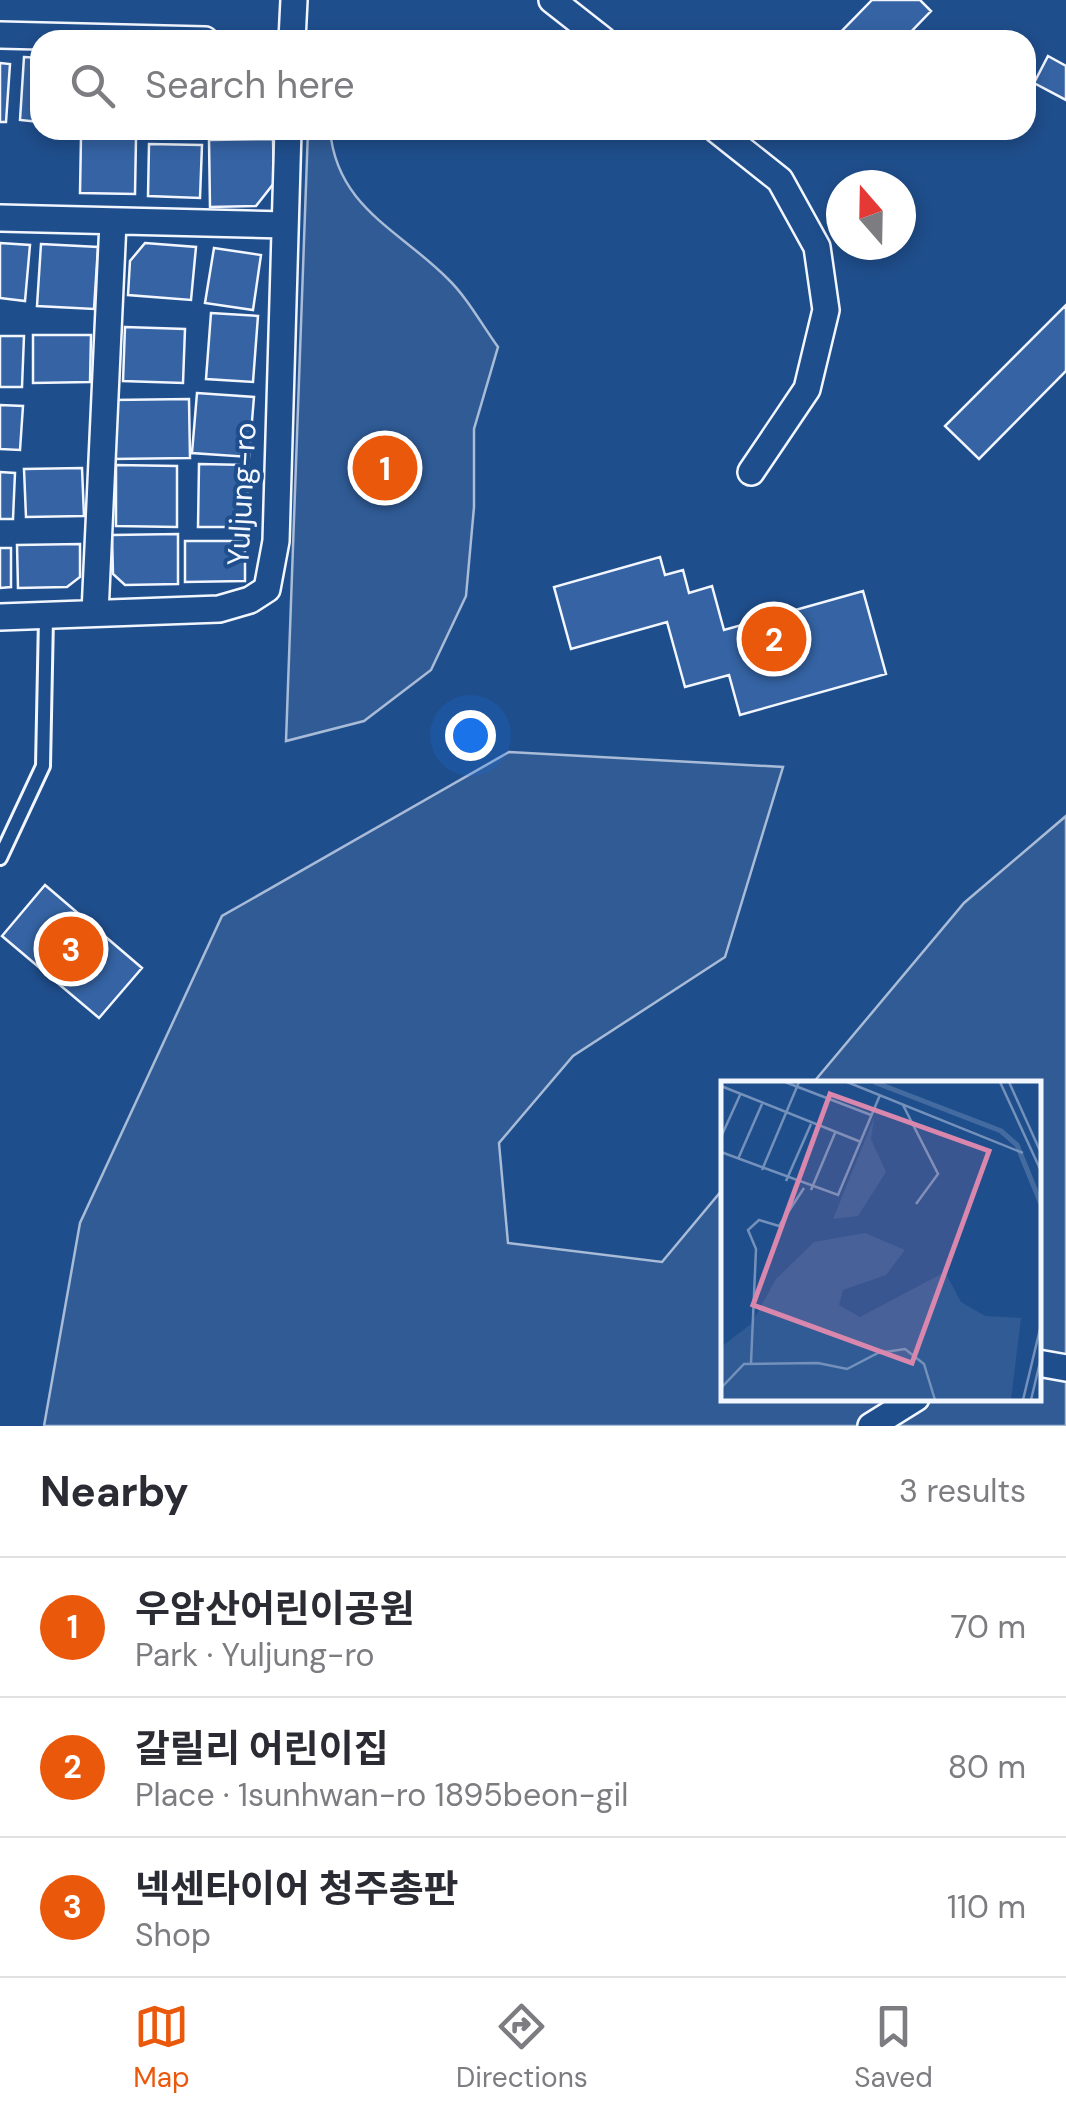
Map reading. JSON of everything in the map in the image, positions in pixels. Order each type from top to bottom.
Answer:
[{"type":"street","points":[[292,30],[294,0]]},
{"type":"street","points":[[552,0],[590,30]]},
{"type":"street","points":[[0,35],[30,36]]},
{"type":"street","name":"Yuljung-ro","points":[[0,617],[219,609],[250,600],[268,589],[276,541],[288,140]]},
{"type":"street","points":[[730,140],[780,180],[817,247],[826,310],[807,389],[752,472]]},
{"type":"street","points":[[0,218],[285,224]]},
{"type":"street","points":[[95,612],[113,222]]},
{"type":"street","points":[[1041,1364],[1066,1368]]},
{"type":"street","points":[[871,1426],[911,1401]]},
{"type":"lane","points":[[0,858],[43,766],[46,618]]},
{"type":"shaded area","points":[[308,140],[332,140],[344,179],[357,198],[454,286],[498,347],[474,429],[474,507],[466,596],[431,670],[364,721],[286,741]]},
{"type":"shaded area","points":[[509,752],[783,767],[725,957],[573,1056],[499,1143],[508,1243],[662,1262],[721,1191],[721,1401],[1041,1401],[1041,1081],[815,1081],[964,903],[1066,816],[1066,1426],[44,1426],[80,1223],[222,916]]},
{"type":"building","points":[[872,0],[920,0],[931,11],[913,30],[843,30]]},
{"type":"building","points":[[1048,56],[1066,66],[1066,100],[1036,84]]},
{"type":"building","points":[[24,57],[30,57],[30,121],[20,120]]},
{"type":"building","points":[[0,63],[10,64],[6,122],[0,122]]},
{"type":"building","points":[[81,140],[136,140],[135,194],[80,193]]},
{"type":"building","points":[[209,140],[273,140],[274,183],[256,206],[210,207]]},
{"type":"building","points":[[149,144],[202,145],[200,198],[148,196]]},
{"type":"building","points":[[0,243],[30,245],[25,301],[0,298]]},
{"type":"building","points":[[145,243],[196,247],[191,300],[128,295],[130,261]]},
{"type":"building","points":[[41,244],[98,247],[94,309],[37,306]]},
{"type":"building","points":[[214,248],[261,255],[253,310],[205,303]]},
{"type":"building","points":[[1066,305],[1066,371],[979,459],[945,426]]},
{"type":"building","points":[[211,313],[258,316],[253,382],[206,379]]},
{"type":"building","points":[[125,327],[185,329],[183,383],[123,381]]},
{"type":"building","points":[[33,335],[91,335],[90,382],[33,383]]},
{"type":"building","points":[[0,336],[24,336],[22,387],[0,387]]},
{"type":"building","points":[[197,393],[254,397],[249,457],[192,453]]},
{"type":"building","points":[[189,399],[190,458],[113,459],[112,400]]},
{"type":"building","points":[[0,405],[23,406],[20,450],[0,449]]},
{"type":"building","points":[[199,464],[248,465],[247,527],[198,527]]},
{"type":"building","points":[[116,465],[177,466],[177,527],[116,526]]},
{"type":"building","points":[[82,468],[84,516],[26,517],[24,469]]},
{"type":"building","points":[[0,472],[15,473],[13,519],[0,519]]},
{"type":"building","points":[[178,534],[178,584],[125,585],[113,574],[112,535]]},
{"type":"building","points":[[185,541],[245,541],[245,581],[185,582]]},
{"type":"building","points":[[80,544],[80,577],[67,587],[18,588],[17,545]]},
{"type":"building","points":[[0,548],[11,548],[11,587],[0,588]]},
{"type":"building","points":[[660,557],[665,575],[683,570],[689,593],[712,586],[724,630],[863,591],[886,674],[740,715],[729,675],[685,687],[667,622],[571,649],[554,587]]},
{"type":"building","points":[[45,885],[142,968],[99,1018],[2,936]]},
{"type":"place","name":"우암산어린이공원","points":[[385,468]]},
{"type":"place","name":"갈릴리 어린이집","points":[[774,639]]},
{"type":"place","name":"넥센타이어 청주총판","points":[[71,949]]}]
